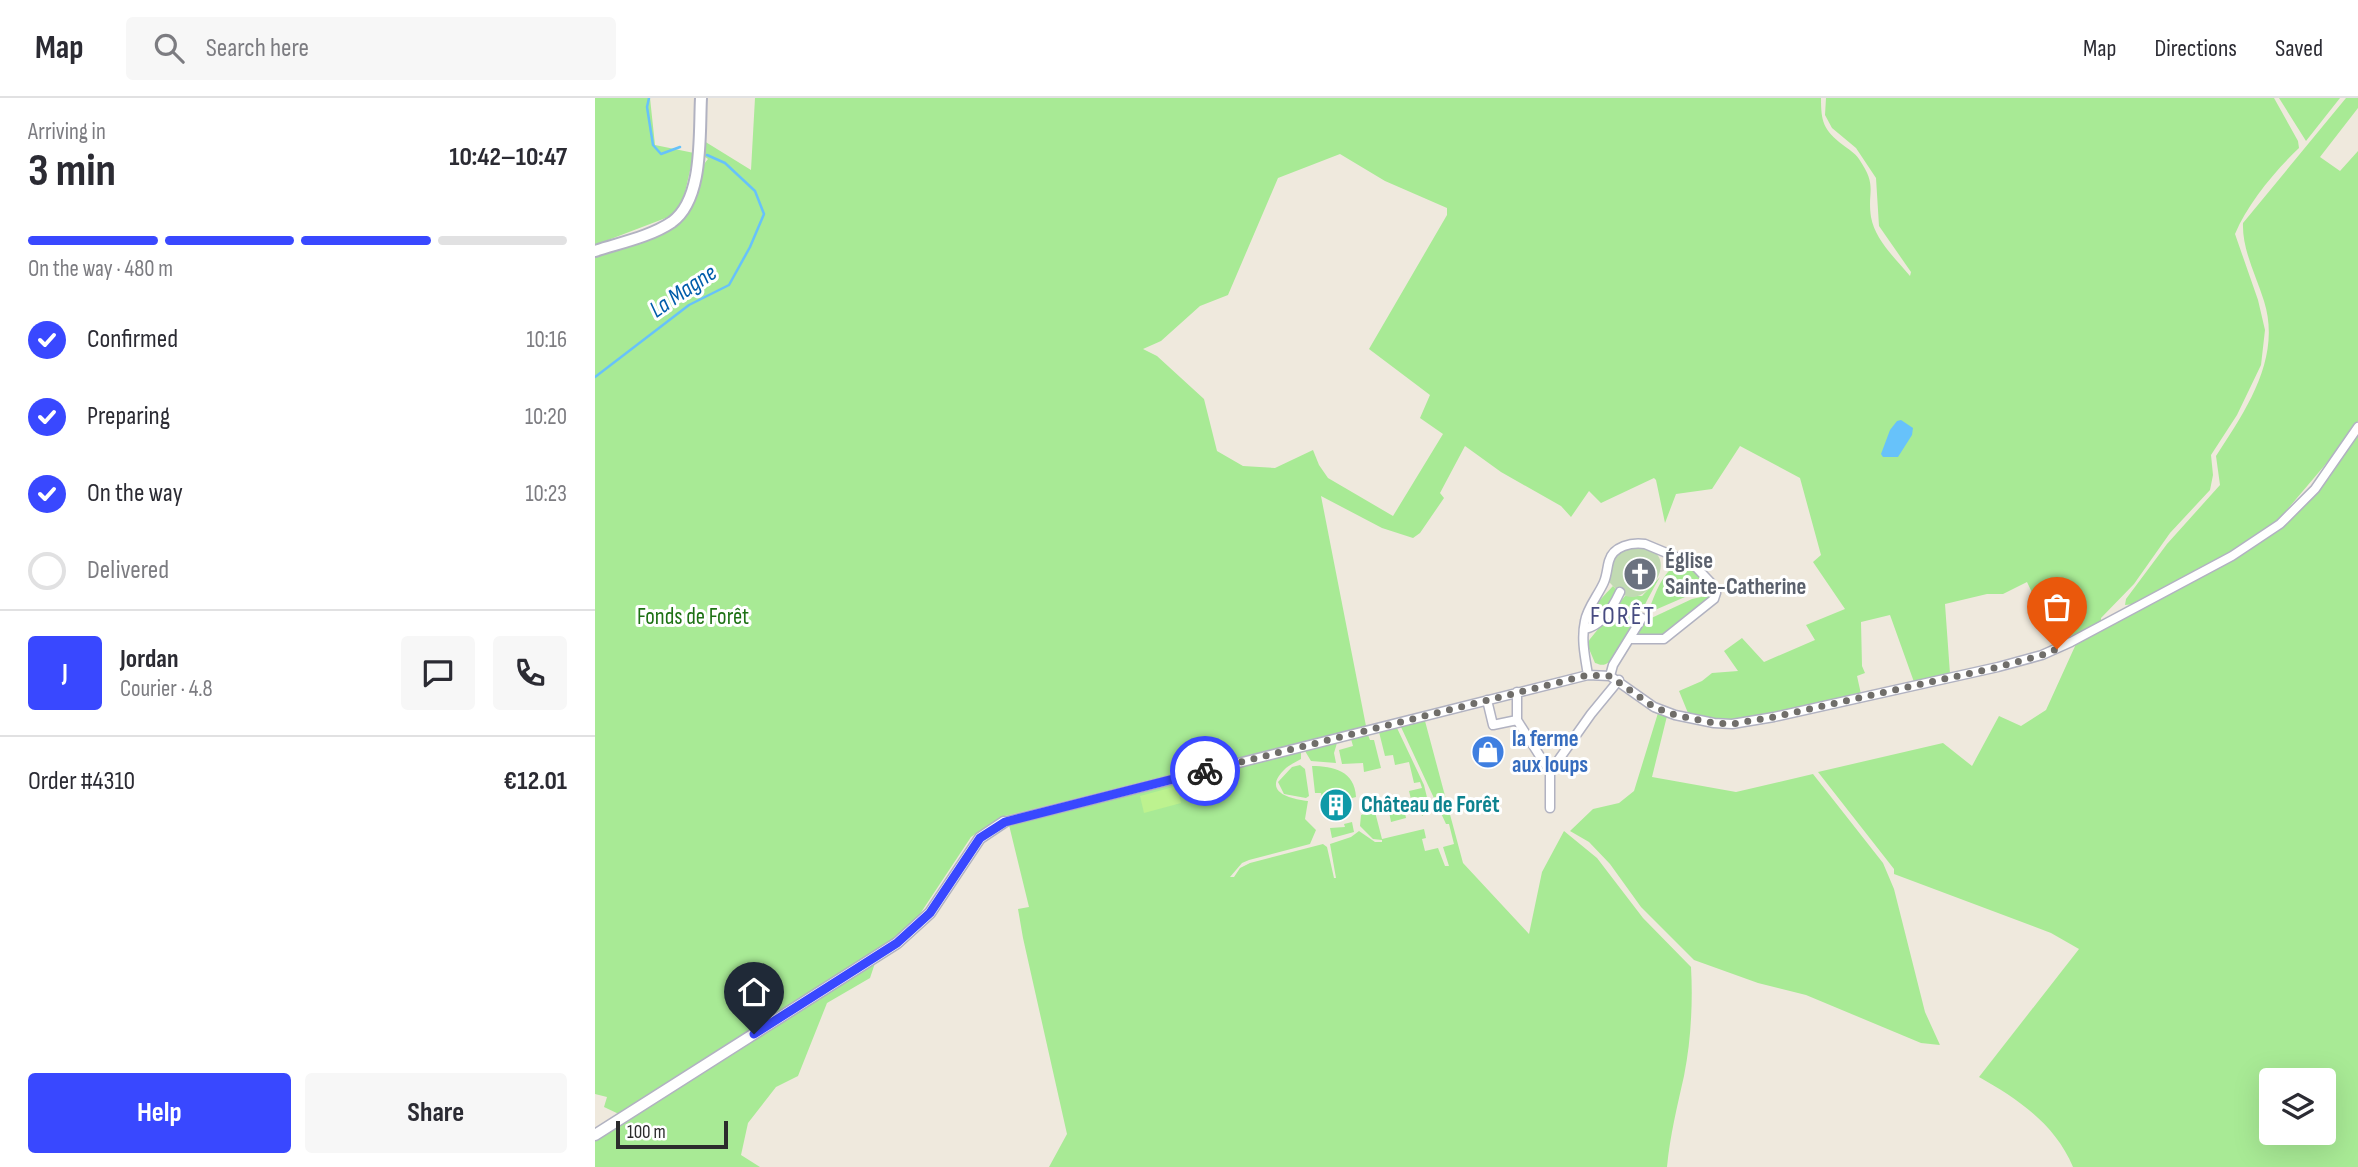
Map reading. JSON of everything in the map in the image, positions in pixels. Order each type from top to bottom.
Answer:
[{"type":"main road","points":[[595,251],[660,228],[673,221],[684,209],[691,198],[695,180],[701,98]]},
{"type":"street","points":[[595,1135],[897,943],[930,913],[980,838],[1005,822],[1588,675],[1610,676],[1619,680],[1654,707],[1694,719],[1732,724],[1774,717],[2042,655],[2232,556],[2270,531],[2315,489],[2358,428]]},
{"type":"street","points":[[1588,675],[1583,644],[1585,620],[1606,579],[1609,558],[1615,551],[1637,542],[1693,564],[1714,589],[1714,599],[1664,639],[1630,639]]},
{"type":"street","points":[[1585,629],[1594,627],[1601,621],[1620,592]]},
{"type":"street","points":[[1610,676],[1613,665],[1642,618]]},
{"type":"street","points":[[1550,772],[1619,680]]},
{"type":"street","points":[[1517,692],[1517,720],[1550,772],[1550,808]]},
{"type":"street","points":[[1487,700],[1493,725],[1517,720]]},
{"type":"green space","points":[[595,98],[650,98],[655,145],[694,153],[683,201],[671,216],[595,245]]},
{"type":"green space","name":"Fonds de Forêt","points":[[755,98],[1821,98],[1827,130],[1857,157],[1865,168],[1871,188],[1871,217],[1877,234],[1910,276],[1911,272],[1879,226],[1876,178],[1856,148],[1832,128],[1825,115],[1826,98],[2274,98],[2298,141],[2299,148],[2263,188],[2235,234],[2258,300],[2265,330],[2261,365],[2237,415],[2211,455],[2213,475],[2210,490],[2170,533],[2134,584],[2101,618],[2101,622],[2056,643],[2027,582],[2003,594],[1987,594],[1945,604],[1950,674],[1914,682],[1890,615],[1861,622],[1862,666],[1865,673],[1857,676],[1861,694],[1733,722],[1688,713],[1679,691],[1702,681],[1712,673],[1738,671],[1724,651],[1742,638],[1764,662],[1815,640],[1806,625],[1845,609],[1813,562],[1821,555],[1800,478],[1740,446],[1712,489],[1676,494],[1665,523],[1654,478],[1601,503],[1589,491],[1571,517],[1561,506],[1501,472],[1465,446],[1440,493],[1444,498],[1420,533],[1413,538],[1382,528],[1321,496],[1366,726],[1001,817],[971,837],[912,926],[879,950],[621,1115],[604,1107],[607,1097],[595,1094],[595,257],[661,233],[683,218],[694,203],[702,170],[708,159],[702,155],[704,141],[751,170]],"holes":[[[1340,154],[1385,181],[1447,208],[1447,215],[1369,349],[1430,395],[1420,418],[1443,434],[1393,516],[1328,478],[1313,450],[1275,468],[1243,466],[1217,451],[1204,399],[1157,356],[1143,349],[1161,341],[1200,306],[1228,295],[1278,178]]]},
{"type":"green space","points":[[2279,98],[2340,98],[2306,141]]},
{"type":"green space","points":[[2346,98],[2358,98],[2358,108],[2320,157],[2340,171],[2358,151],[2358,421],[2347,439],[2280,518],[2247,543],[2135,604],[2125,605],[2126,599],[2167,544],[2220,485],[2216,456],[2249,402],[2265,363],[2268,322],[2264,301],[2247,253],[2243,223]]},
{"type":"green space","points":[[2358,433],[2358,1167],[2073,1167],[2046,1125],[2008,1094],[1979,1077],[2079,949],[2051,933],[1894,874],[1894,869],[1818,772],[1943,743],[1972,766],[1999,716],[2021,726],[2046,710],[2076,644],[2223,566],[2295,516],[2329,478]]},
{"type":"green space","points":[[1631,546],[1647,548],[1656,553],[1661,569],[1646,592],[1628,597],[1609,582],[1614,560],[1620,552]]},
{"type":"green space","points":[[1684,561],[1692,566],[1708,587],[1648,613],[1665,576]]},
{"type":"green space","points":[[1660,577],[1619,651],[1606,664],[1595,663],[1587,644],[1590,639],[1625,596],[1642,596]]},
{"type":"green space","points":[[1613,586],[1618,592],[1601,619],[1589,624],[1594,608]]},
{"type":"green space","points":[[1710,595],[1711,598],[1661,637],[1635,637],[1645,621],[1692,599]]},
{"type":"green space","points":[[1658,713],[1667,716],[1652,777],[1736,792],[1813,774],[1883,863],[1894,889],[1925,1012],[1940,1045],[1921,1043],[1806,995],[1758,983],[1694,960],[1641,907],[1610,864],[1589,842],[1570,831],[1593,809],[1619,803],[1634,791]]},
{"type":"green space","points":[[1425,721],[1463,863],[1529,934],[1542,872],[1564,831],[1597,858],[1643,918],[1691,967],[1692,1008],[1688,1049],[1667,1167],[1049,1167],[1067,1134],[1023,938],[1018,909],[1029,907],[1009,825],[1301,752],[1301,759],[1286,768],[1276,783],[1280,792],[1286,796],[1308,801],[1305,819],[1316,830],[1310,844],[1249,860],[1242,863],[1230,877],[1234,877],[1240,868],[1250,863],[1323,844],[1327,847],[1336,878],[1330,844],[1351,837],[1359,831],[1375,842],[1382,842],[1373,839],[1360,826],[1361,815],[1374,808],[1382,839],[1424,829],[1426,838],[1422,839],[1425,851],[1438,848],[1445,866],[1449,866],[1443,847],[1454,844],[1449,824],[1446,824],[1401,727]]},
{"type":"green space","points":[[1397,728],[1424,785],[1430,810],[1422,816],[1418,798],[1411,799],[1409,791],[1422,788],[1420,782],[1414,783],[1409,762],[1395,765],[1393,755],[1385,756],[1379,732]]},
{"type":"green space","points":[[1368,735],[1370,740],[1374,740],[1381,768],[1364,772],[1363,763],[1342,764],[1339,750],[1353,746],[1351,739]]},
{"type":"green space","points":[[1337,743],[1334,753],[1336,763],[1311,761],[1305,751]]},
{"type":"green space","points":[[1300,765],[1305,769],[1309,796],[1306,798],[1284,794],[1278,782],[1292,767]]},
{"type":"green space","points":[[1312,766],[1335,769],[1347,776],[1355,788],[1356,797],[1341,801],[1338,789],[1327,792],[1328,797],[1322,798],[1321,793],[1315,793]]},
{"type":"green space","points":[[1177,786],[1181,803],[1144,813],[1140,796]]},
{"type":"green space","points":[[1403,803],[1406,818],[1391,822],[1388,807]]},
{"type":"green space","points":[[1352,822],[1354,832],[1332,838],[1330,828],[1345,827],[1344,824]]},
{"type":"green space","points":[[875,963],[870,978],[827,1003],[798,1076],[776,1087],[748,1123],[741,1155],[760,1167],[595,1167],[595,1140]]},
{"type":"water","points":[[1901,420],[1913,428],[1912,435],[1898,457],[1883,457],[1881,454],[1890,430]]},
{"type":"waterway","name":"La Magne","points":[[649,98],[647,107],[653,145],[661,154],[680,147]]},
{"type":"waterway","name":"La Magne","points":[[595,377],[689,305],[729,285],[750,247],[764,214],[755,191],[725,163],[707,155]]},
{"type":"way so far","points":[[1205,771],[1588,675],[1610,676],[1619,680],[1654,707],[1675,715],[1732,724],[1998,667],[2057,649]]},
{"type":"place","name":"Église Sainte-Catherine","points":[[1640,574]]},
{"type":"place","name":"la ferme aux loups","points":[[1488,752]]},
{"type":"place","name":"Château de Forêt","points":[[1336,805]]},
{"type":"district","name":"FORÊT","points":[[1623,616]]},
{"type":"route","points":[[754,1034],[897,943],[930,913],[980,838],[1005,822],[1205,771]]}]
